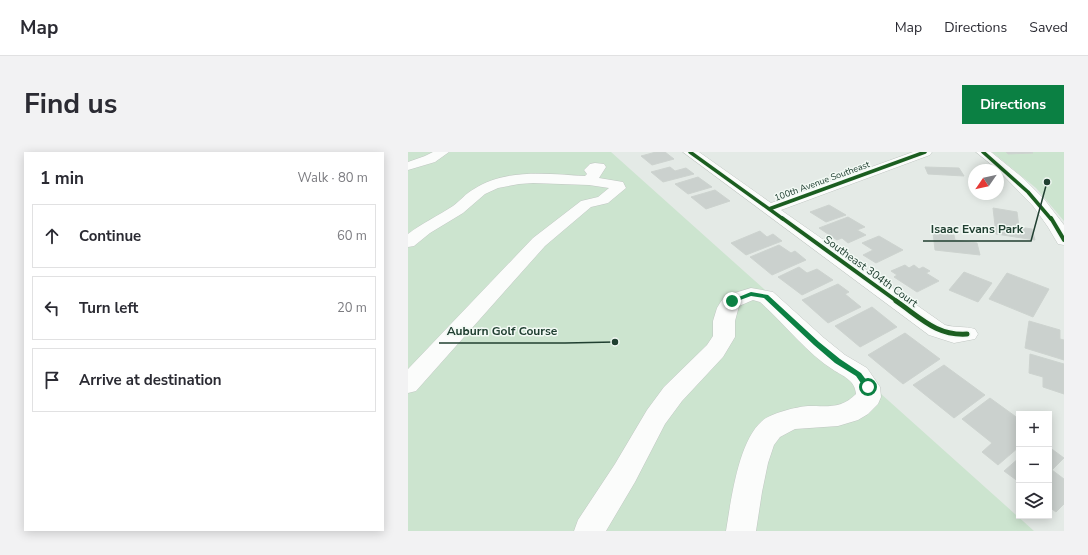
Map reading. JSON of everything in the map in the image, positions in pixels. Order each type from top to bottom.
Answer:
[{"type":"street","points":[[408,166],[430,159],[442,152]]},
{"type":"street","name":"Southeast 304th Court","points":[[690,152],[937,330],[954,335],[967,334]]},
{"type":"street","name":"100th Avenue Southeast","points":[[769,209],[925,152]]},
{"type":"street","points":[[982,152],[1004,169],[1047,211],[1064,240]]},
{"type":"street","points":[[408,242],[418,233],[456,211],[480,192],[499,184],[519,179],[592,177],[618,185],[619,188],[603,200],[586,204],[539,242],[408,384]]},
{"type":"street","points":[[589,531],[625,473],[656,417],[674,394],[715,350],[724,337],[724,320],[727,308],[732,301],[751,294],[766,296],[816,344],[837,361],[859,374],[868,387],[869,397],[861,407],[849,414],[832,417],[809,416],[786,421],[771,429],[762,442],[748,480],[741,531]]},
{"type":"green space","points":[[408,152],[611,152],[1016,515],[1016,519],[1021,519],[1034,531],[408,531]]},
{"type":"green space","points":[[992,152],[1064,152],[1064,221],[1036,188]]},
{"type":"building","points":[[656,152],[665,152],[674,159],[652,165],[641,156]]},
{"type":"building","points":[[1006,152],[1031,152],[1033,153],[1008,154]]},
{"type":"building","points":[[670,167],[675,171],[686,168],[694,174],[663,182],[651,172]]},
{"type":"building","points":[[925,167],[959,168],[964,176],[928,174]]},
{"type":"building","points":[[698,177],[712,187],[688,194],[675,184]]},
{"type":"building","points":[[715,190],[730,201],[706,209],[691,197]]},
{"type":"building","points":[[829,205],[846,215],[826,222],[810,212]]},
{"type":"building","points":[[993,208],[1017,212],[1019,227],[1032,229],[1035,240],[996,234]]},
{"type":"building","points":[[848,217],[865,227],[857,230],[866,235],[848,243],[842,238],[837,240],[819,228]]},
{"type":"building","points":[[760,231],[767,237],[773,234],[782,241],[746,255],[731,243]]},
{"type":"building","points":[[933,232],[954,235],[955,240],[977,243],[980,255],[935,250]]},
{"type":"building","points":[[879,236],[903,250],[876,263],[863,255],[873,250],[862,243]]},
{"type":"building","points":[[779,245],[791,253],[795,251],[806,260],[772,275],[750,257]]},
{"type":"building","points":[[905,265],[909,268],[914,265],[919,269],[923,267],[930,271],[926,273],[939,281],[917,292],[894,277],[897,275],[891,271]]},
{"type":"building","points":[[799,267],[807,273],[817,269],[833,280],[802,295],[778,277]]},
{"type":"building","points":[[964,272],[992,283],[978,302],[949,290]]},
{"type":"building","points":[[1007,273],[1049,289],[1033,317],[989,299]]},
{"type":"building","points":[[838,284],[849,292],[845,294],[861,307],[828,323],[802,300]]},
{"type":"building","points":[[872,307],[897,327],[860,347],[835,326]]},
{"type":"building","points":[[1029,321],[1060,330],[1060,339],[1064,340],[1064,360],[1025,348]]},
{"type":"building","points":[[905,333],[940,359],[903,384],[868,355]]},
{"type":"building","points":[[1030,354],[1064,364],[1064,394],[1043,387],[1043,377],[1029,373]]},
{"type":"building","points":[[944,365],[985,395],[954,418],[913,385]]},
{"type":"building","points":[[990,398],[1016,417],[1016,450],[998,465],[982,452],[992,443],[962,419]]},
{"type":"building","points":[[1052,449],[1064,458],[1052,470]]},
{"type":"building","points":[[1016,461],[1016,480],[1004,471]]},
{"type":"building","points":[[1052,470],[1064,479],[1064,504],[1056,512],[1052,509]]},
{"type":"cycle path","points":[[690,152],[937,330],[954,335],[967,334]]},
{"type":"cycle path","points":[[769,209],[925,152]]},
{"type":"cycle path","points":[[983,152],[1018,181],[1039,202],[1057,227],[1064,240]]},
{"type":"place","name":"Isaac Evans Park","points":[[1047,182]]},
{"type":"place","name":"Auburn Golf Course","points":[[615,342]]},
{"type":"route","points":[[732,301],[751,294],[766,296],[816,344],[837,361],[859,374],[868,387]]}]
